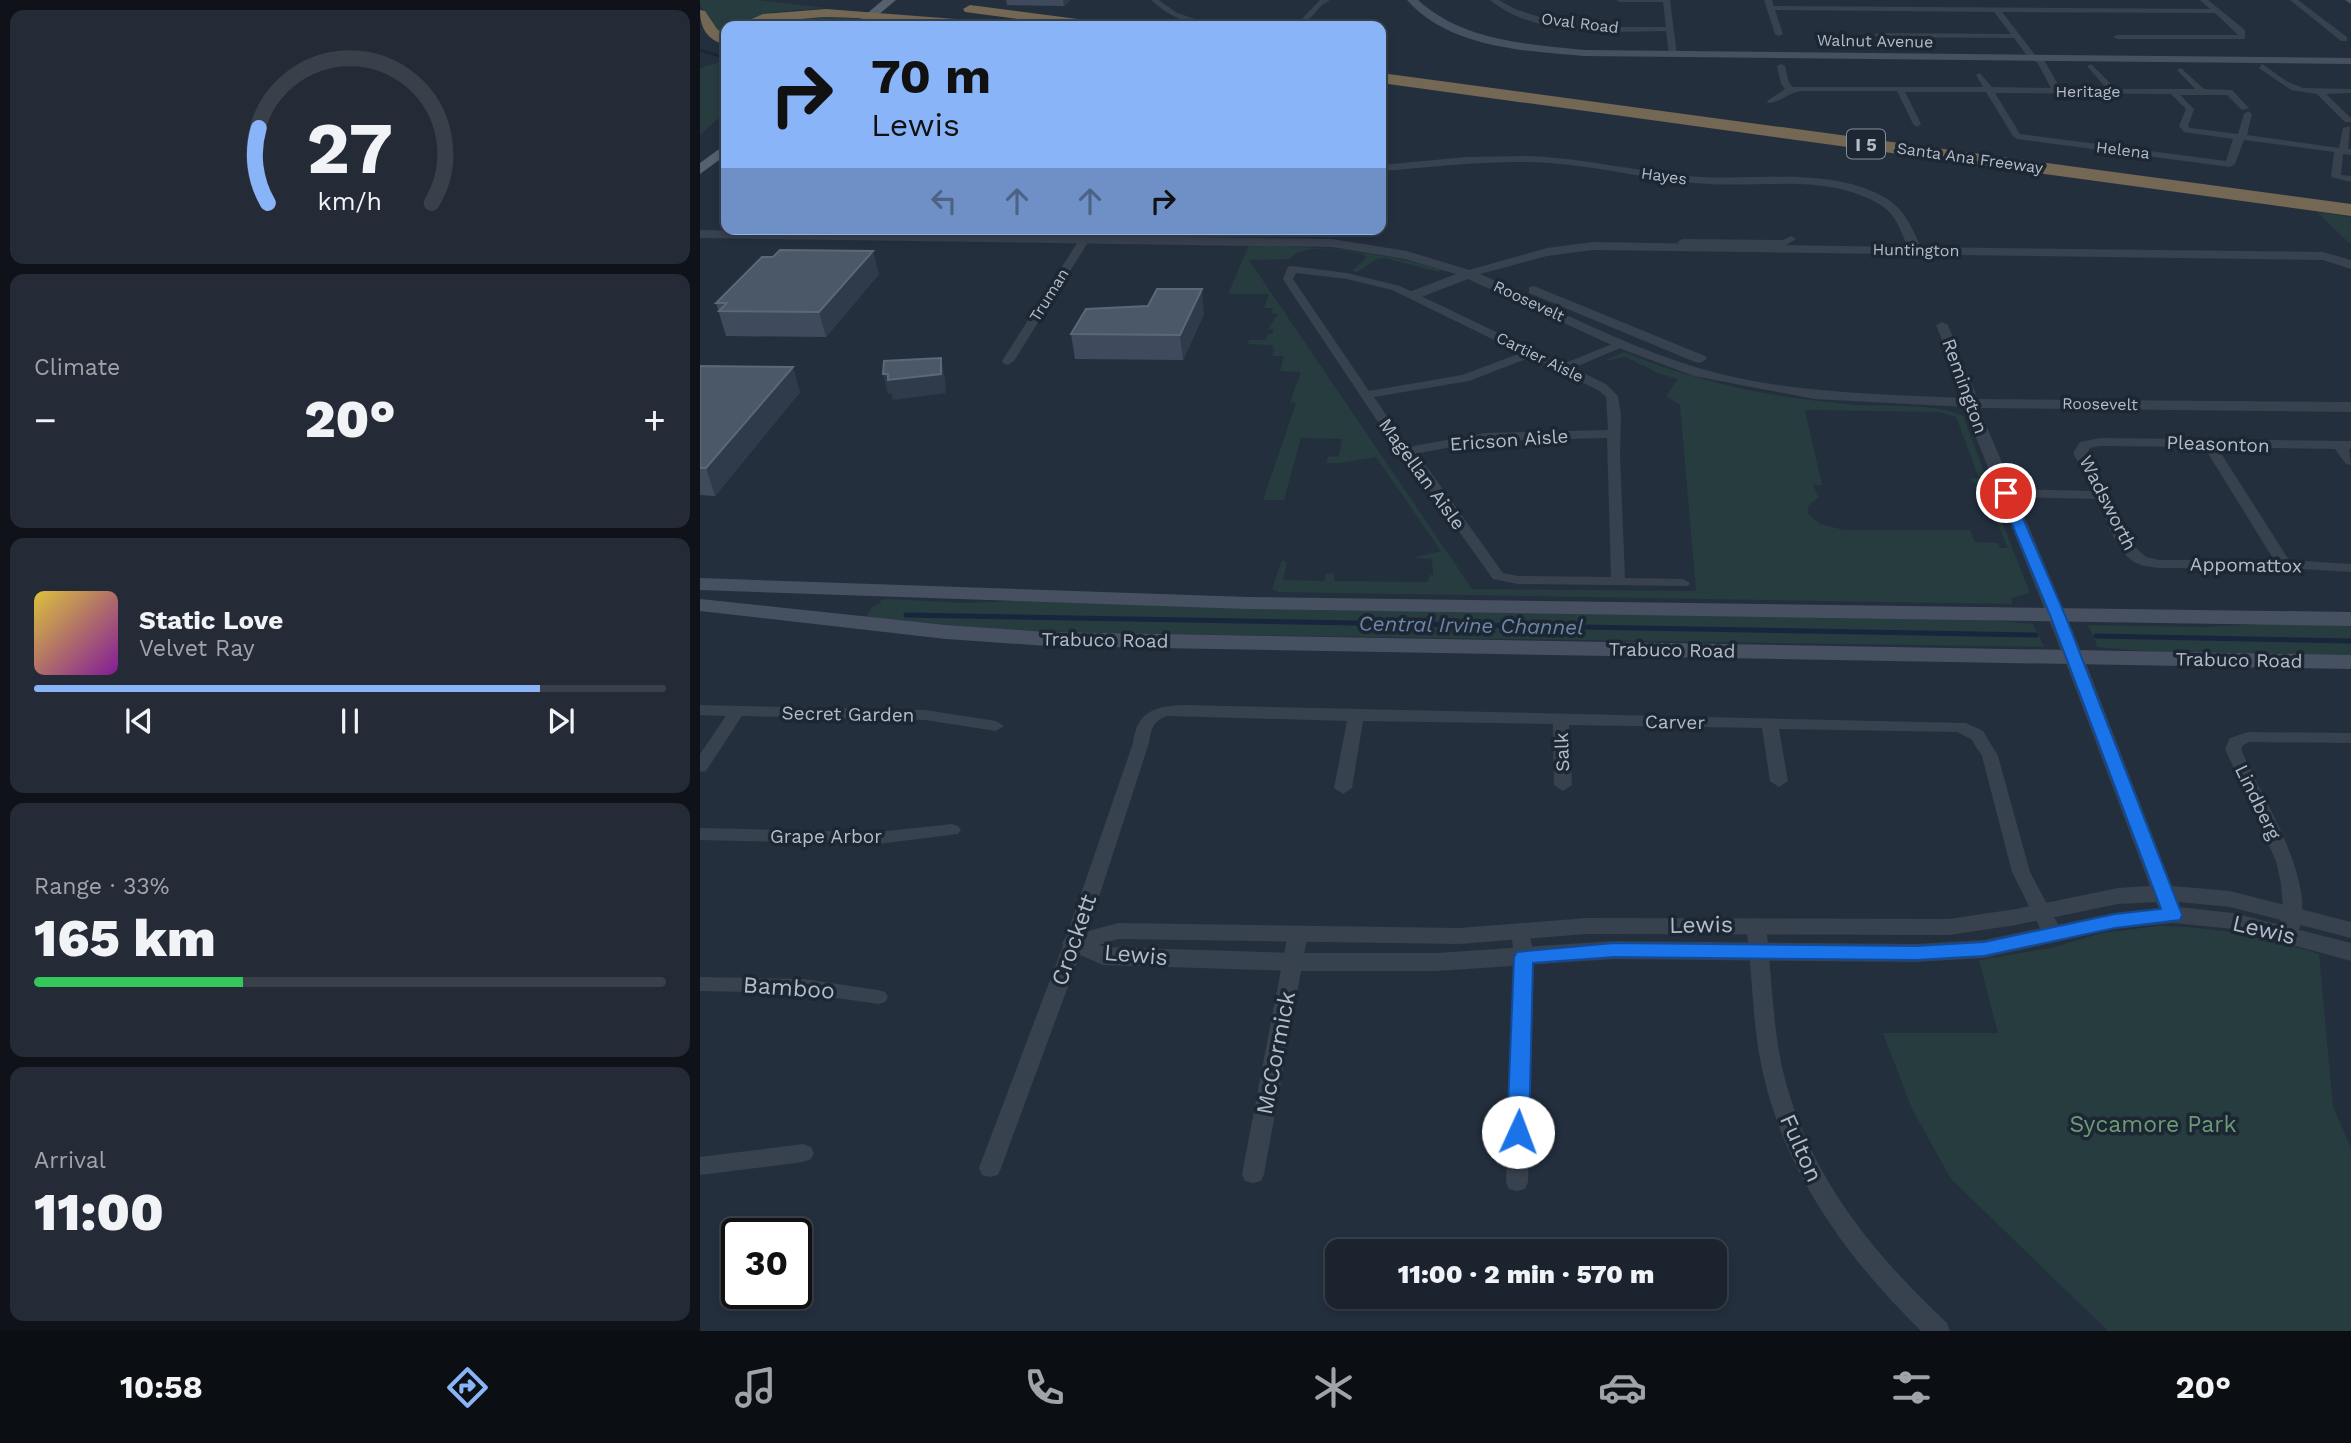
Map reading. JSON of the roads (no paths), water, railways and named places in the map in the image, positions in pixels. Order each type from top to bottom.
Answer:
[{"type":"highway","points":[[804,0],[958,21]]},
{"type":"highway","points":[[956,7],[1063,21]]},
{"type":"highway","points":[[756,21],[775,14],[818,10],[940,21]]},
{"type":"highway","points":[[700,14],[712,32],[721,38]]},
{"type":"highway","name":"Santa Ana Freeway","points":[[1386,64],[2235,170]]},
{"type":"highway","name":"Santa Ana Freeway","points":[[1386,79],[2351,210]]},
{"type":"highway","points":[[2323,188],[2351,192]]},
{"type":"main road","points":[[868,21],[890,0]]},
{"type":"main road","points":[[870,21],[906,0]]},
{"type":"main road","name":"Walnut Avenue","points":[[1412,0],[1424,13],[1438,22],[1488,39],[1594,53],[2351,59]]},
{"type":"main road","name":"Walnut Avenue","points":[[1426,0],[1451,20],[1483,32],[1543,44],[1673,52]]},
{"type":"main road","points":[[1438,22],[1451,20]]},
{"type":"main road","points":[[700,170],[721,152]]},
{"type":"main road","name":"Trabuco Road","points":[[700,584],[853,594],[2351,619]]},
{"type":"main road","points":[[700,595],[853,594]]},
{"type":"main road","points":[[834,620],[853,594]]},
{"type":"main road","name":"Trabuco Road","points":[[700,605],[946,632],[1047,639],[2351,662]]},
{"type":"street","points":[[1155,0],[1174,15],[1195,21]]},
{"type":"street","points":[[1303,21],[1319,3],[1326,0]]},
{"type":"street","name":"Oval Road","points":[[1494,0],[1524,16],[1566,24],[1605,29],[1670,29]]},
{"type":"street","points":[[1620,0],[1666,0],[1673,52]]},
{"type":"street","points":[[1861,0],[1866,8]]},
{"type":"street","points":[[2118,37],[2242,37],[2242,32],[2204,0]]},
{"type":"street","points":[[2294,0],[2344,39]]},
{"type":"street","points":[[1779,34],[1769,4],[1866,8],[2216,11]]},
{"type":"street","points":[[1996,9],[2032,56],[2030,60],[2038,71],[2045,73],[2057,91]]},
{"type":"street","points":[[1878,35],[2017,36]]},
{"type":"street","points":[[1771,101],[1780,92],[1790,89],[1785,84],[1781,66]]},
{"type":"street","points":[[2091,66],[2113,91]]},
{"type":"street","points":[[2262,66],[2284,86],[2301,93],[2351,91]]},
{"type":"street","points":[[2181,70],[2202,92]]},
{"type":"street","points":[[1980,75],[1988,89]]},
{"type":"street","name":"Heritage","points":[[1790,89],[1878,85],[1899,88],[2229,92],[2246,111],[2240,138]]},
{"type":"street","points":[[1899,88],[1916,124]]},
{"type":"street","name":"Helena","points":[[1988,89],[2017,136],[2235,170]]},
{"type":"street","points":[[2318,91],[2348,124],[2336,177],[2351,179]]},
{"type":"street","points":[[2173,92],[2190,109],[2183,126],[2187,130],[2344,151]]},
{"type":"street","points":[[2235,170],[2240,138]]},
{"type":"street","name":"Hayes","points":[[1386,168],[1480,160],[1547,160],[1688,180],[1822,184],[1857,191],[1891,205],[1902,216],[1913,246]]},
{"type":"street","points":[[700,226],[721,226]]},
{"type":"street","name":"Roosevelt","points":[[700,234],[721,234]]},
{"type":"street","name":"Truman","points":[[1008,361],[1088,235]]},
{"type":"street","name":"Roosevelt","points":[[1315,235],[1475,271],[1684,355],[1760,376],[1969,398],[2351,397]]},
{"type":"street","name":"Huntington","points":[[1414,295],[1475,271],[1484,260],[1520,247],[1552,240],[1588,237],[1682,242],[2323,256],[2340,259],[2351,265]]},
{"type":"street","name":"Huntington","points":[[1682,242],[1791,239],[1913,246],[2332,247],[2351,251]]},
{"type":"street","name":"Cartier Aisle","points":[[1292,269],[1347,276],[1414,295],[1602,387],[1612,396],[1615,415],[1613,434],[1618,580]]},
{"type":"street","name":"Magellan Aisle","points":[[1292,269],[1288,279],[1365,395],[1498,576],[1518,580],[1618,580]]},
{"type":"street","name":"Roosevelt","points":[[1475,271],[1621,344],[1699,373],[1814,395],[2351,407]]},
{"type":"street","name":"Remington","points":[[1942,325],[2168,904]]},
{"type":"street","points":[[1564,368],[1621,344]]},
{"type":"street","points":[[1365,395],[1465,378],[1531,353]]},
{"type":"street","name":"Ericson Aisle","points":[[1405,452],[1485,437],[1613,434]]},
{"type":"street","name":"Pleasonton","points":[[2085,445],[2100,442],[2345,446]]},
{"type":"street","name":"Wadsworth","points":[[2085,445],[2081,454],[2129,549],[2141,560]]},
{"type":"street","points":[[2209,445],[2284,564]]},
{"type":"street","points":[[2345,446],[2351,461]]},
{"type":"street","points":[[2006,493],[2103,495]]},
{"type":"street","name":"Appomattox","points":[[2141,560],[2159,564],[2284,564],[2351,568]]},
{"type":"street","points":[[1618,580],[1683,583]]},
{"type":"street","name":"Secret Garden","points":[[700,710],[925,715],[996,726]]},
{"type":"street","name":"Carver","points":[[1157,714],[1188,710],[1770,725],[1951,725],[1977,736],[1990,756],[2021,872],[2053,934]]},
{"type":"street","points":[[700,767],[737,711]]},
{"type":"street","name":"Crockett","points":[[990,1168],[1074,943],[1144,727],[1157,714]]},
{"type":"street","points":[[1343,788],[1356,716]]},
{"type":"street","name":"Salk","points":[[1561,719],[1563,785]]},
{"type":"street","points":[[1770,725],[1779,781]]},
{"type":"street","name":"Lindberg","points":[[2291,925],[2288,865],[2233,749],[2236,742],[2255,736],[2351,738]]},
{"type":"street","name":"Grape Arbor","points":[[700,834],[878,838],[952,830]]},
{"type":"street","name":"Lewis","points":[[1074,943],[1118,931],[1459,936],[1587,926],[1949,927],[2118,896],[2168,904],[2233,921],[2351,930]]},
{"type":"street","name":"Lewis","points":[[1074,943],[1103,956],[1293,962],[1437,962],[1614,950],[1916,953],[1970,950],[2053,934],[2115,921],[2168,904]]},
{"type":"street","name":"Fulton","points":[[1756,925],[1769,1054],[1786,1121],[1817,1186],[1855,1244],[1938,1331]]},
{"type":"street","name":"Lewis","points":[[2291,925],[2351,952]]},
{"type":"street","points":[[1517,1182],[1524,957],[1521,931]]},
{"type":"street","name":"McCormick","points":[[1253,1174],[1298,933]]},
{"type":"street","name":"Bamboo","points":[[700,984],[803,986],[878,997]]},
{"type":"street","points":[[700,1166],[803,1153]]},
{"type":"waterway","points":[[700,50],[721,56]]},
{"type":"waterway","name":"Central Irvine Channel","points":[[906,615],[2036,635]]},
{"type":"waterway","name":"Central Irvine Channel","points":[[2096,636],[2351,641]]},
{"type":"park label","name":"Sycamore Park","points":[[2153,1124]]}]
